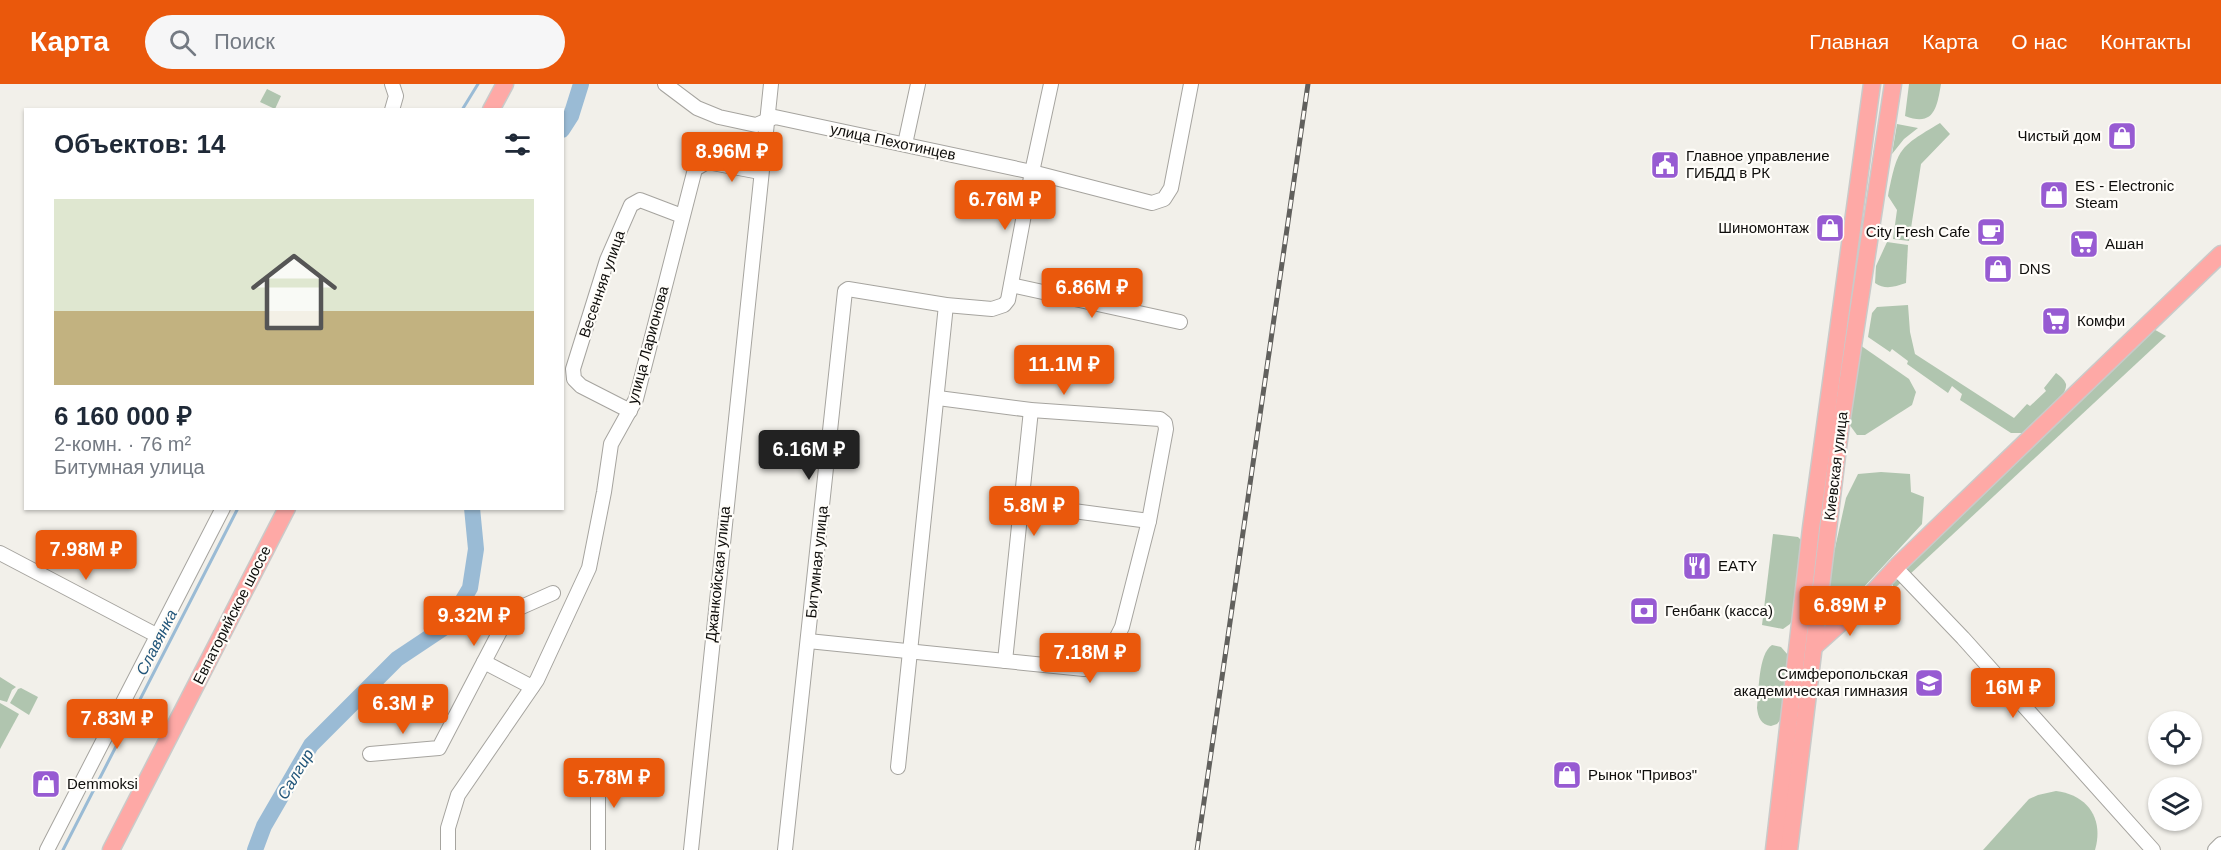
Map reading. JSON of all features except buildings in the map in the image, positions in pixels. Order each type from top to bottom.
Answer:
[{"type":"main road","points":[[492,108],[505,84]]},
{"type":"main road","points":[[1867,84],[1868,118]]},
{"type":"main road","name":"Киевская улица","points":[[1774,850],[1811,528],[1872,84]]},
{"type":"main road","name":"Киевская улица","points":[[1789,850],[1840,431],[1893,84]]},
{"type":"main road","points":[[1815,646],[1863,603],[1895,567],[2221,254]]},
{"type":"main road","name":"Евпаторийское шоссе","points":[[111,850],[286,510]]},
{"type":"main road","points":[[1820,590],[1841,606],[1863,603]]},
{"type":"street","points":[[393,84],[396,96],[393,108]]},
{"type":"street","name":"улица Пехотинцев","points":[[665,84],[697,108],[719,117],[756,125],[775,117],[1032,172],[1152,203],[1164,199],[1171,188],[1191,84]]},
{"type":"street","name":"Джанкойская улица","points":[[691,850],[771,84]]},
{"type":"street","points":[[905,144],[918,84]]},
{"type":"street","points":[[1051,84],[1011,285],[1180,322]]},
{"type":"street","name":"улица Ларионова","points":[[448,850],[448,828],[458,795],[532,687],[589,568],[611,444],[636,399],[693,174],[702,163],[707,162],[760,172]]},
{"type":"street","name":"Весенняя улица","points":[[630,411],[581,386],[574,379],[573,369],[607,260],[631,206],[640,200],[682,216]]},
{"type":"street","name":"Битумная улица","points":[[785,850],[845,291],[848,289],[946,305],[992,309],[1008,300],[1011,285]]},
{"type":"street","points":[[1842,294],[1861,296]]},
{"type":"street","points":[[898,767],[946,305]]},
{"type":"street","points":[[808,641],[1084,669],[1094,664],[1120,633],[1149,521],[1166,429],[1162,421],[1031,410],[938,398]]},
{"type":"street","points":[[1005,661],[1031,410]]},
{"type":"street","points":[[1021,504],[1149,521]]},
{"type":"street","points":[[47,850],[222,510]]},
{"type":"street","points":[[0,553],[158,636]]},
{"type":"street","points":[[1895,567],[1963,638],[2153,850]]},
{"type":"street","points":[[370,754],[439,748],[510,612],[553,593]]},
{"type":"street","points":[[484,662],[532,687]]},
{"type":"street","points":[[598,767],[598,850]]},
{"type":"street","points":[[2215,850],[2221,844]]},
{"type":"green space","points":[[1909,84],[1941,84],[1938,101],[1928,117],[1915,119],[1905,116]]},
{"type":"green space","points":[[267,89],[281,96],[275,108],[260,102]]},
{"type":"green space","points":[[1940,123],[1950,134],[1921,164],[1909,241],[1893,239],[1897,210],[1888,196],[1898,158],[1908,144]]},
{"type":"green space","points":[[1897,124],[1918,128],[1904,139],[1892,154]]},
{"type":"green space","points":[[1887,242],[1908,245],[1906,283],[1898,286],[1882,287],[1875,283],[1876,266]]},
{"type":"green space","points":[[1908,305],[1910,332],[1915,354],[2014,418],[2027,404],[2030,406],[2046,391],[2044,388],[2056,373],[2066,384],[2062,396],[2024,433],[2011,433],[1960,400],[1962,394],[1952,386],[1948,393],[1907,364],[1908,361],[1892,349],[1890,352],[1868,337],[1872,313],[1877,307]]},
{"type":"green space","points":[[2150,327],[2166,336],[1894,589],[1890,576]]},
{"type":"green space","points":[[1860,345],[1909,379],[1916,392],[1912,405],[1865,435],[1857,435],[1849,424]]},
{"type":"green space","points":[[1881,472],[1910,474],[1911,492],[1924,497],[1922,524],[1863,588],[1848,599],[1826,589],[1846,498],[1858,474]]},
{"type":"green space","points":[[1773,534],[1798,537],[1803,542],[1795,615],[1790,624],[1783,629],[1762,625]]},
{"type":"green space","points":[[1772,645],[1781,647],[1788,655],[1781,719],[1777,724],[1771,726],[1761,720],[1757,708],[1764,656]]},
{"type":"green space","points":[[0,677],[16,687],[12,690],[7,702],[0,700]]},
{"type":"green space","points":[[21,688],[38,697],[29,715],[10,703],[18,689]]},
{"type":"green space","points":[[0,703],[19,714],[0,749]]},
{"type":"green space","points":[[2056,791],[2077,798],[2091,810],[2097,828],[2095,850],[1983,850],[2029,799]]},
{"type":"waterway","name":"Славянка","points":[[463,108],[478,84]]},
{"type":"waterway","name":"Салгир","points":[[564,127],[571,116],[581,84]]},
{"type":"waterway","name":"Славянка","points":[[63,850],[237,510]]},
{"type":"waterway","name":"Салгир","points":[[255,850],[264,826],[311,745],[397,659],[448,625],[470,588],[476,549],[472,510]]},
{"type":"railway","points":[[1197,850],[1308,84]]},
{"type":"place","name":"Чистый дом","points":[[2122,136]]},
{"type":"place","name":"Главное управление ГИБДД в РК","points":[[1665,165]]},
{"type":"place","name":"ES - Electronic Steam","points":[[2054,195]]},
{"type":"place","name":"Шиномонтаж","points":[[1830,228]]},
{"type":"place","name":"City Fresh Cafe","points":[[1991,232]]},
{"type":"place","name":"Ашан","points":[[2084,244]]},
{"type":"place","name":"DNS","points":[[1998,269]]},
{"type":"place","name":"Комфи","points":[[2056,321]]},
{"type":"place","name":"EАTY","points":[[1697,566]]},
{"type":"place","name":"Генбанк (касса)","points":[[1644,611]]},
{"type":"place","name":"Симферопольская академическая гимназия","points":[[1929,683]]},
{"type":"place","name":"Рынок \"Привоз\"","points":[[1567,775]]},
{"type":"place","name":"Demmoksi","points":[[46,784]]}]
